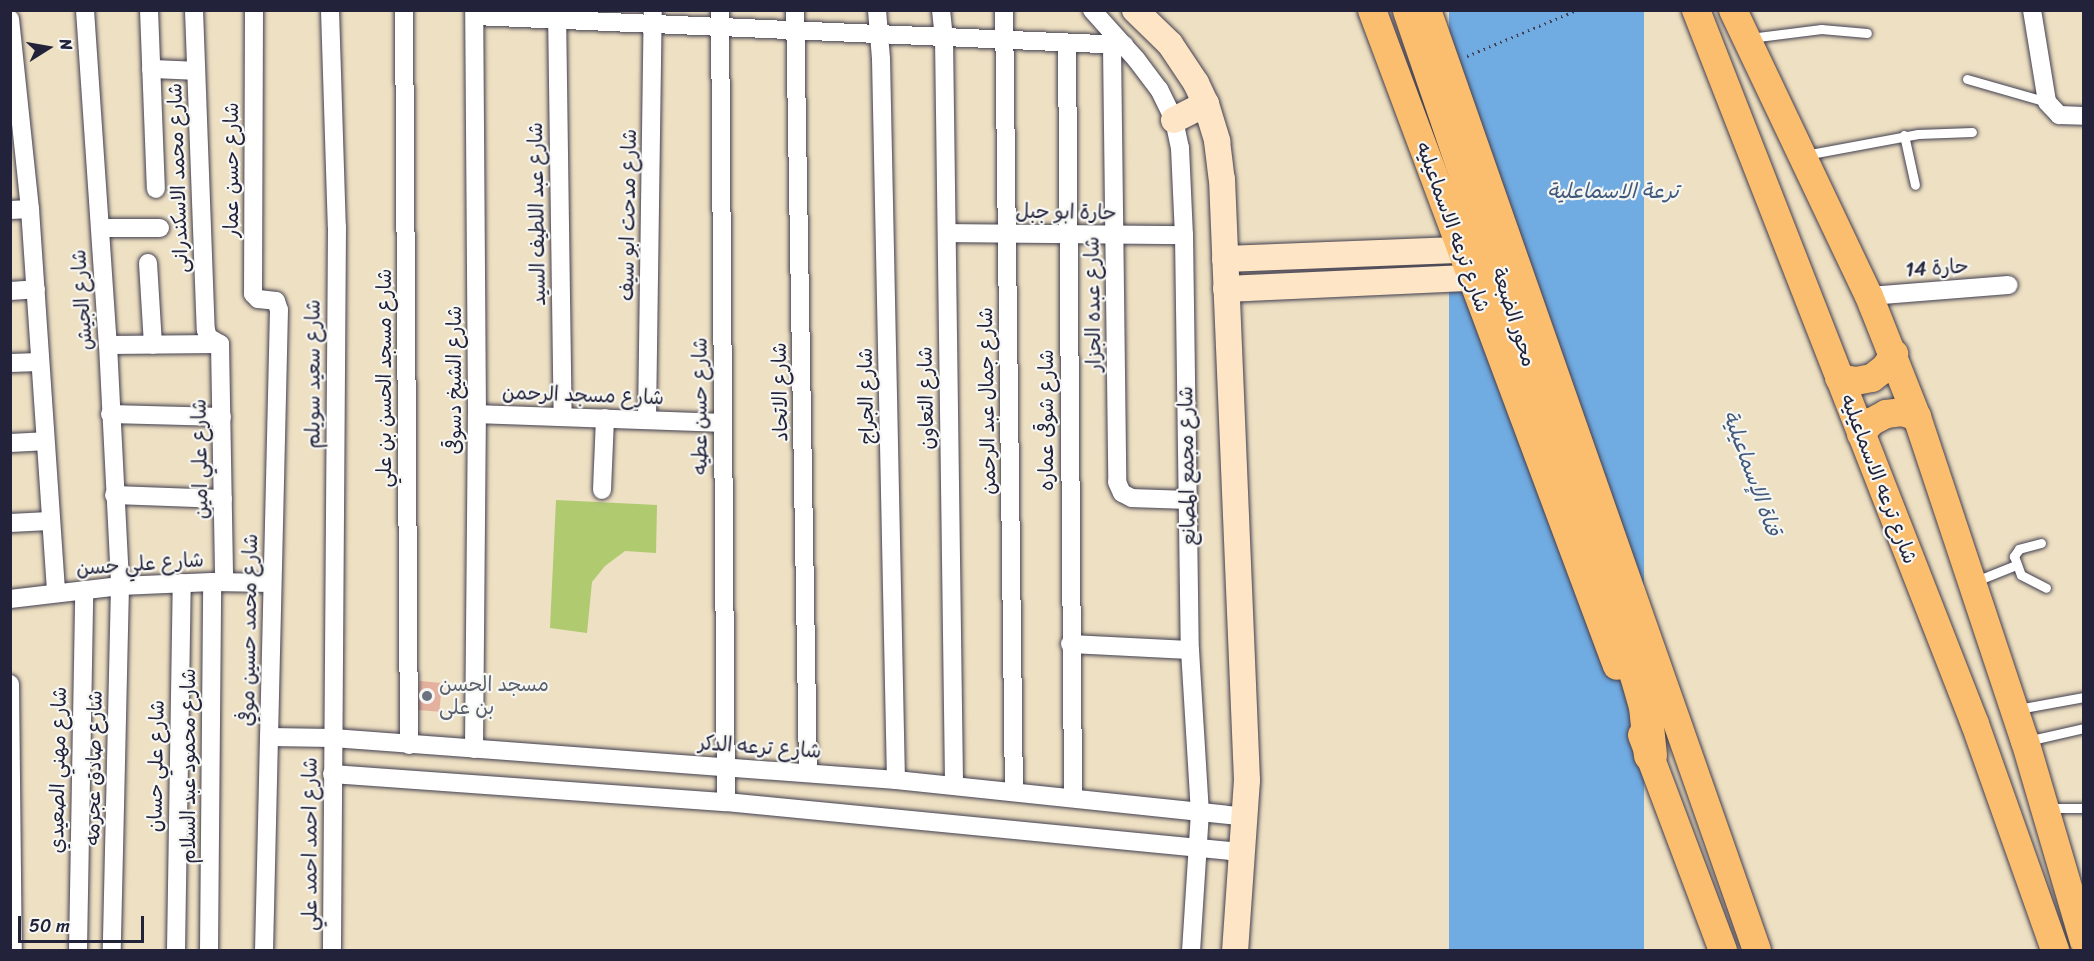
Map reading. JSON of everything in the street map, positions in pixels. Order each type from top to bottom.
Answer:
[{"type":"highway","name":"محور الضبعة","points":[[1409,10],[1620,623],[1645,706],[1650,755]]},
{"type":"main road","name":"شارع ترعه الاسماعيليه","points":[[1372,10],[1723,951]]},
{"type":"main road","points":[[1427,10],[1757,951]]},
{"type":"main road","name":"شارع ترعه الاسماعيليه","points":[[1696,10],[1975,724],[2055,951]]},
{"type":"main road","points":[[1733,10],[1869,296],[1894,354],[2015,710],[2084,942]]},
{"type":"main road","points":[[1839,378],[1856,381],[1872,378],[1885,368],[1894,354]]},
{"type":"main road","points":[[1861,434],[1871,422],[1886,414],[1902,412],[1917,417]]},
{"type":"street","name":"شارع الجيش","points":[[85,10],[108,345],[120,586]]},
{"type":"street","points":[[149,10],[156,189]]},
{"type":"street","name":"شارع محمد الاسكندرانى","points":[[194,10],[206,330],[208,337],[217,342]]},
{"type":"street","name":"شارع حسن عمار","points":[[254,10],[253,294],[258,298],[276,301],[279,310]]},
{"type":"street","name":"شارع سعيد سويلم","points":[[330,10],[336,168],[333,738]]},
{"type":"street","name":"شارع مسجد الحسن بن علي","points":[[404,10],[409,744]]},
{"type":"street","name":"شارع الاتحاد","points":[[795,10],[808,773]]},
{"type":"street","name":"شارع الجراج","points":[[877,10],[880,35],[896,780]]},
{"type":"street","name":"شارع التعاون","points":[[941,10],[944,38],[954,785]]},
{"type":"street","name":"شارع جمال عبد الرحمن","points":[[1004,10],[1014,791]]},
{"type":"street","name":"شارع مجمع المصانع","points":[[1092,10],[1118,45],[1154,81],[1174,120],[1183,173],[1190,650],[1200,812],[1191,951]]},
{"type":"street","points":[[1135,10],[1170,44],[1184,63],[1206,104],[1217,141],[1222,179],[1247,780],[1235,951]]},
{"type":"street","points":[[2032,10],[2051,107],[2064,116],[2084,116]]},
{"type":"street","points":[[474,13],[721,19],[797,31],[1118,45]]},
{"type":"street","name":"شارع الشيخ دسوقى","points":[[474,13],[477,414],[474,749]]},
{"type":"street","name":"شارع عبد اللطيف السيد","points":[[557,15],[563,417]]},
{"type":"street","name":"شارع مدحت ابو سيف","points":[[647,420],[653,17]]},
{"type":"street","points":[[10,19],[17,133],[30,209],[49,521],[56,593]]},
{"type":"street","name":"شارع حسن عطيه","points":[[721,19],[728,766],[726,802]]},
{"type":"street","name":"شارع شوقى عماره","points":[[1067,43],[1073,797]]},
{"type":"street","name":"شارع عبده الجزار","points":[[1118,45],[1114,235],[1119,487],[1122,493],[1132,498],[1188,500]]},
{"type":"street","points":[[151,69],[196,71]]},
{"type":"street","points":[[1174,120],[1206,104]]},
{"type":"street","points":[[10,210],[30,209]]},
{"type":"street","points":[[100,228],[160,228]]},
{"type":"street","name":"حارة ابو جبل","points":[[947,233],[1184,235]]},
{"type":"street","points":[[1225,259],[1463,250]]},
{"type":"street","points":[[148,263],[153,345]]},
{"type":"street","points":[[1226,289],[1472,278]]},
{"type":"street","name":"حارة 14","points":[[1869,296],[2009,285]]},
{"type":"street","points":[[10,291],[36,289]]},
{"type":"street","name":"شارع محمد حسين موفي","points":[[264,951],[279,310]]},
{"type":"street","points":[[108,345],[217,342]]},
{"type":"street","name":"شارع علي امين","points":[[217,342],[222,417],[223,499],[218,582]]},
{"type":"street","points":[[10,363],[40,362]]},
{"type":"street","points":[[110,414],[222,417]]},
{"type":"street","name":"شارع مسجد الرحمن","points":[[477,414],[723,423]]},
{"type":"street","points":[[602,490],[605,418]]},
{"type":"street","points":[[10,443],[44,441]]},
{"type":"street","points":[[114,495],[223,499]]},
{"type":"street","points":[[10,523],[49,521]]},
{"type":"street","name":"شارع علي حسن","points":[[10,600],[120,586],[218,582],[273,583]]},
{"type":"street","name":"شارع محمود عبد السلام","points":[[209,951],[218,582]]},
{"type":"street","name":"شارع علي حسان","points":[[176,951],[182,583]]},
{"type":"street","name":"شارع صادق عجرمه","points":[[112,951],[120,586]]},
{"type":"street","name":"شارع مهني الصعيدي","points":[[78,951],[84,590]]},
{"type":"street","points":[[1070,644],[1190,650]]},
{"type":"street","points":[[10,684],[13,951]]},
{"type":"street","name":"شارع ترعه الدكر","points":[[269,737],[333,738],[728,766],[954,785],[1246,817]]},
{"type":"street","name":"شارع احمد احمد علي","points":[[332,951],[333,738]]},
{"type":"street","points":[[332,774],[726,802],[1241,852]]},
{"type":"lane","points":[[1747,38],[1821,29],[1867,33]]},
{"type":"lane","points":[[1967,79],[2051,107]]},
{"type":"lane","points":[[1803,155],[1904,135],[1972,132]]},
{"type":"lane","points":[[1904,135],[1915,185]]},
{"type":"lane","points":[[2041,543],[2016,551],[2014,556],[2016,565],[2026,580],[2046,588]]},
{"type":"lane","points":[[1971,582],[2016,565]]},
{"type":"lane","points":[[2015,710],[2084,697]]},
{"type":"lane","points":[[2025,741],[2084,728]]},
{"type":"lane","points":[[2044,808],[2084,808]]},
{"type":"path","points":[[1463,58],[1577,10]]},
{"type":"green space","points":[[556,500],[657,505],[656,553],[625,551],[605,566],[592,582],[587,633],[550,628]]},
{"type":"water","name":"ترعة الاسماعلية","points":[[1449,11],[1644,11],[1644,950],[1449,950]]},
{"type":"building","name":"مسجد الحسن بن على","points":[[420,681],[442,683],[439,712],[417,710]]},
{"type":"place","name":"مسجد الحسن بن على","points":[[427,696]]},
{"type":"water label","name":"قناة الإسماعيلية","points":[[1752,473]]}]
